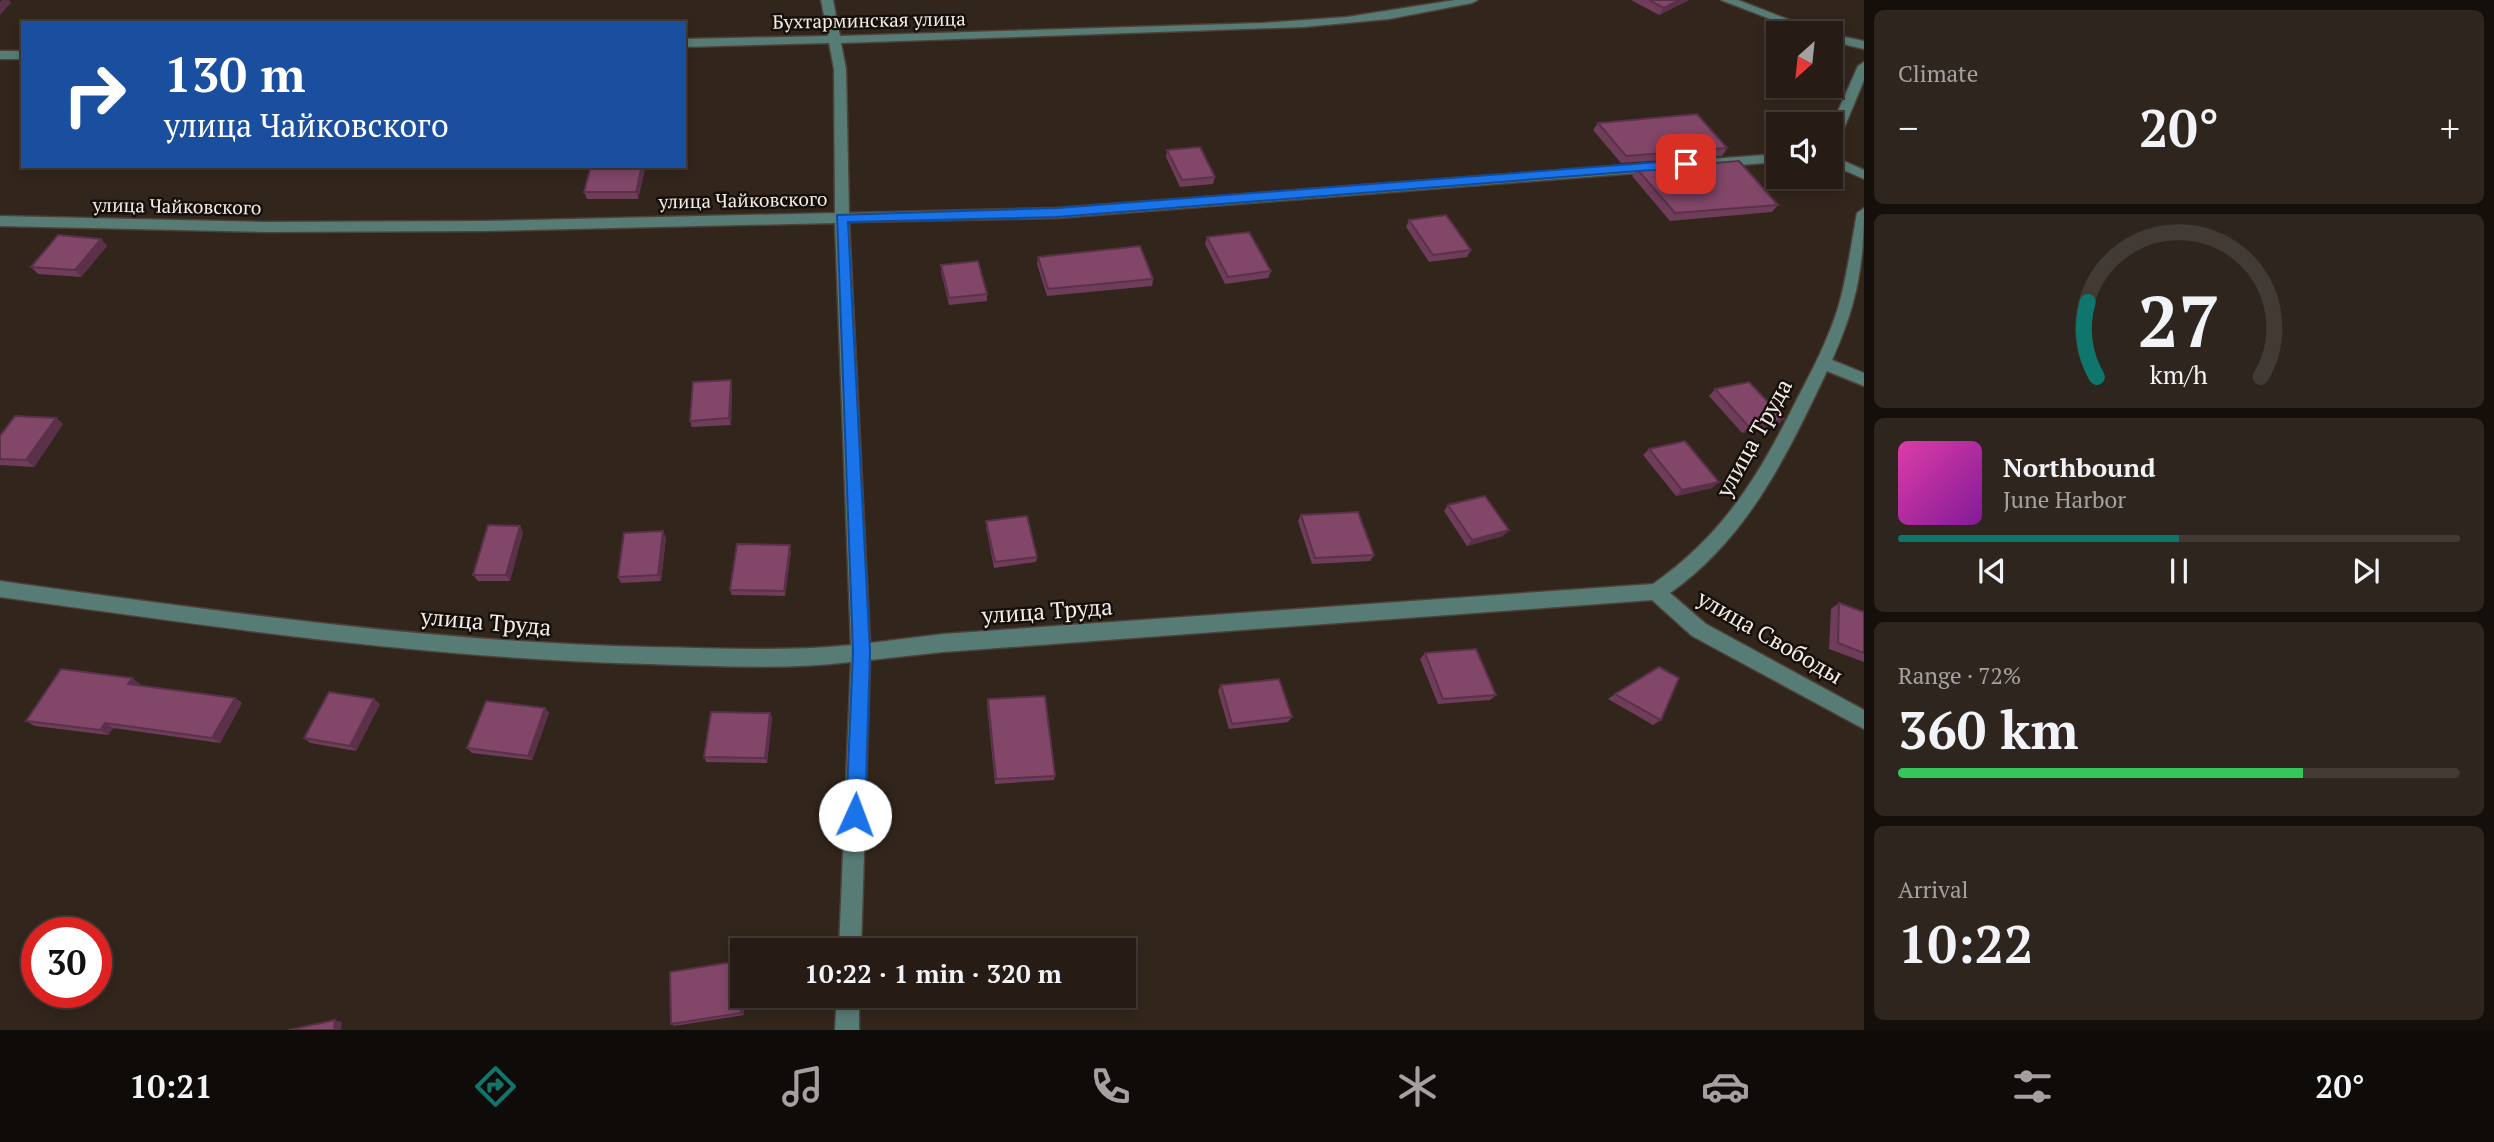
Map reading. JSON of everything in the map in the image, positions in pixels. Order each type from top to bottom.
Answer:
[{"type":"street","points":[[827,0],[840,69],[842,218],[862,652],[850,938]]},
{"type":"street","name":"Бухтарминская улица","points":[[686,43],[833,42],[1201,28],[1361,18],[1432,9],[1472,0]]},
{"type":"street","points":[[1727,0],[1784,21]]},
{"type":"street","points":[[1843,40],[1864,44]]},
{"type":"street","points":[[0,55],[21,55]]},
{"type":"street","points":[[1843,115],[1864,66]]},
{"type":"street","name":"улица Чайковского","points":[[0,221],[307,227],[483,226],[1057,213],[1766,159]]},
{"type":"street","points":[[1843,165],[1864,175]]},
{"type":"street","name":"улица Труда","points":[[0,589],[237,622],[549,653],[801,659],[943,643],[1656,592],[1680,577],[1724,537],[1761,487],[1823,363],[1848,299],[1864,212]]},
{"type":"street","points":[[1823,363],[1864,380]]},
{"type":"street","name":"улица Свободы","points":[[1656,592],[1699,629],[1864,720]]},
{"type":"street","points":[[847,1030],[848,1008]]},
{"type":"building","points":[[1649,0],[1679,0],[1664,8]]},
{"type":"building","points":[[1697,114],[1727,148],[1626,156],[1598,123]]},
{"type":"building","points":[[1200,147],[1215,177],[1182,180],[1167,150]]},
{"type":"building","points":[[1739,161],[1778,205],[1675,213],[1637,169]]},
{"type":"building","points":[[590,168],[642,168],[636,192],[584,192]]},
{"type":"building","points":[[1446,215],[1471,250],[1433,255],[1409,220]]},
{"type":"building","points":[[1249,232],[1271,271],[1228,277],[1207,237]]},
{"type":"building","points":[[58,235],[101,239],[75,270],[31,267]]},
{"type":"building","points":[[1140,246],[1153,279],[1048,289],[1038,257]]},
{"type":"building","points":[[978,261],[987,294],[949,298],[941,265]]},
{"type":"building","points":[[731,380],[729,418],[690,421],[693,382]]},
{"type":"building","points":[[1749,382],[1784,419],[1749,427],[1715,389]]},
{"type":"building","points":[[15,416],[56,418],[26,460],[0,459],[0,436]]},
{"type":"building","points":[[1685,441],[1719,482],[1682,490],[1649,449]]},
{"type":"building","points":[[1485,496],[1509,530],[1472,540],[1448,505]]},
{"type":"building","points":[[1358,512],[1374,555],[1315,558],[1301,515]]},
{"type":"building","points":[[1027,516],[1037,557],[995,562],[986,521]]},
{"type":"building","points":[[488,525],[520,526],[506,575],[473,575]]},
{"type":"building","points":[[663,531],[658,575],[618,577],[624,533]]},
{"type":"building","points":[[737,544],[790,545],[784,591],[730,590]]},
{"type":"building","points":[[1839,603],[1864,612],[1864,653],[1838,643]]},
{"type":"building","points":[[1476,649],[1496,695],[1443,699],[1425,653]]},
{"type":"building","points":[[1659,667],[1679,678],[1661,720],[1615,694]]},
{"type":"building","points":[[61,669],[132,678],[128,684],[235,698],[212,738],[105,723],[100,730],[26,721]]},
{"type":"building","points":[[1279,679],[1292,717],[1232,724],[1221,685]]},
{"type":"building","points":[[329,692],[374,699],[350,746],[304,738]]},
{"type":"building","points":[[1045,696],[1055,776],[996,779],[988,699]]},
{"type":"building","points":[[486,701],[545,708],[528,756],[467,748]]},
{"type":"building","points":[[711,712],[770,713],[765,758],[704,757]]},
{"type":"building","points":[[730,962],[730,1008],[741,1008],[741,1013],[671,1024],[670,972]]},
{"type":"building","points":[[335,1020],[334,1030],[289,1030]]},
{"type":"route","points":[[855,815],[862,652],[842,218],[1057,213],[1686,164]]}]
